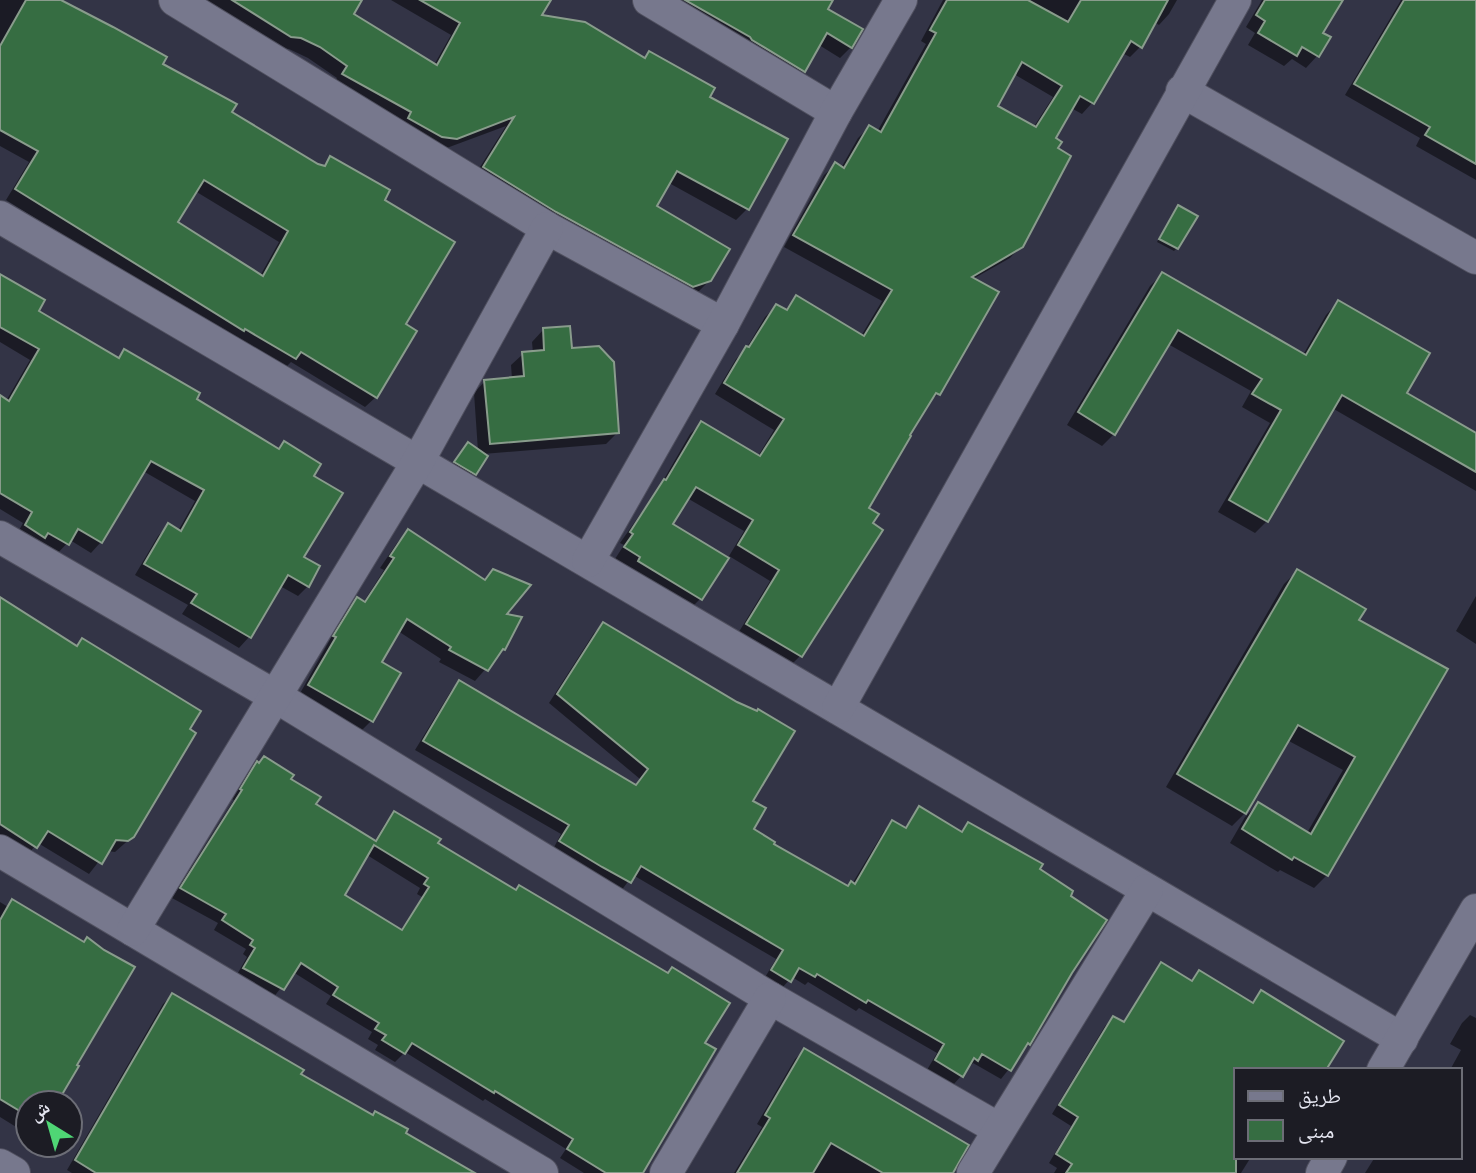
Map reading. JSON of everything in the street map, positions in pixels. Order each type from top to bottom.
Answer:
[{"type":"street","points":[[175,0],[547,228],[723,324]]},
{"type":"street","points":[[649,0],[836,112]]},
{"type":"street","points":[[588,561],[723,324],[836,112],[901,0]]},
{"type":"street","points":[[838,708],[1235,0]]},
{"type":"street","points":[[1182,91],[1476,258]]},
{"type":"street","points":[[0,218],[1402,1039]]},
{"type":"street","points":[[133,930],[417,463],[547,228]]},
{"type":"street","points":[[0,537],[275,696],[770,998],[999,1129]]},
{"type":"street","points":[[0,852],[542,1173]]},
{"type":"street","points":[[973,1173],[1147,890]]},
{"type":"street","points":[[1384,1068],[1476,909]]},
{"type":"street","points":[[666,1173],[770,998]]},
{"type":"street","points":[[0,1165],[14,1173]]},
{"type":"building","points":[[26,0],[61,0],[167,57],[163,64],[237,104],[232,112],[318,164],[325,166],[330,156],[390,190],[385,200],[455,242],[406,324],[417,331],[377,398],[301,352],[296,359],[245,329],[244,331],[15,189],[38,151],[0,130],[0,46]],"holes":[[[204,180],[288,231],[263,276],[178,222]]]},
{"type":"building","points":[[232,0],[362,0],[354,14],[437,65],[460,23],[420,0],[551,0],[542,15],[585,22],[645,58],[649,51],[715,88],[710,97],[788,139],[749,210],[677,171],[657,206],[730,249],[711,281],[693,287],[556,212],[483,167],[514,117],[457,139],[442,137],[408,118],[411,112],[342,74],[347,66],[320,47],[301,38],[291,37]]},
{"type":"building","points":[[685,0],[833,0],[828,9],[863,29],[852,48],[827,33],[805,72]]},
{"type":"building","points":[[947,0],[1028,0],[1068,22],[1081,0],[1168,0],[1142,48],[1131,41],[1094,104],[1080,96],[1056,138],[1062,142],[1058,148],[1071,156],[1023,247],[972,277],[999,292],[940,395],[936,393],[869,508],[879,514],[873,523],[883,530],[802,657],[746,624],[779,570],[738,545],[753,520],[696,487],[673,524],[729,558],[702,600],[638,561],[640,557],[624,547],[633,534],[630,532],[664,479],[666,480],[701,421],[760,456],[784,419],[724,383],[776,304],[787,310],[796,295],[864,336],[892,290],[793,235],[835,162],[844,168],[869,125],[881,132],[936,33],[930,30]],"holes":[[[1022,62],[1062,86],[1036,127],[998,106]]]},
{"type":"building","points":[[1265,0],[1343,0],[1323,33],[1331,37],[1319,57],[1302,47],[1297,56],[1258,33],[1265,21],[1256,15]]},
{"type":"building","points":[[1404,0],[1476,0],[1476,164],[1425,135],[1430,127],[1354,84]]},
{"type":"building","points":[[1178,205],[1198,216],[1178,249],[1159,239]]},
{"type":"building","points":[[1162,272],[1306,355],[1338,300],[1430,353],[1407,393],[1476,433],[1476,472],[1342,395],[1268,522],[1229,500],[1281,410],[1252,394],[1262,379],[1178,330],[1115,435],[1078,412]]},
{"type":"building","points":[[0,274],[45,300],[39,311],[119,358],[124,349],[200,393],[197,399],[279,449],[284,441],[321,464],[314,476],[343,493],[304,557],[320,566],[309,587],[288,575],[251,638],[191,603],[197,594],[144,564],[168,523],[181,531],[204,490],[151,461],[102,543],[78,529],[69,545],[48,533],[45,538],[25,525],[32,512],[0,493],[0,395],[9,401],[39,349],[0,327]]},
{"type":"building","points":[[570,326],[572,348],[599,346],[614,362],[619,433],[490,444],[484,380],[524,376],[522,352],[544,350],[543,328]]},
{"type":"building","points":[[468,442],[488,456],[476,475],[454,462]]},
{"type":"building","points":[[408,529],[485,580],[493,569],[531,585],[507,614],[522,617],[505,650],[503,649],[488,671],[449,650],[451,647],[407,619],[382,662],[401,673],[373,722],[308,685],[357,597],[365,602],[394,558],[390,556]]},
{"type":"building","points":[[1297,569],[1366,609],[1359,620],[1448,669],[1328,876],[1294,857],[1292,860],[1242,829],[1258,802],[1311,834],[1355,757],[1298,725],[1246,814],[1177,774]]},
{"type":"building","points":[[0,597],[77,646],[82,638],[201,711],[190,729],[196,733],[134,837],[128,841],[116,840],[102,864],[48,831],[37,848],[0,824]]},
{"type":"building","points":[[603,622],[737,702],[757,711],[758,709],[795,731],[753,801],[766,808],[754,829],[775,842],[774,844],[848,886],[851,881],[855,884],[892,820],[906,828],[919,806],[962,832],[968,822],[1043,864],[1040,869],[1073,891],[1071,896],[1107,920],[1011,1071],[982,1054],[978,1061],[974,1058],[963,1077],[935,1060],[944,1044],[868,1000],[866,1003],[817,974],[815,977],[799,968],[791,982],[771,970],[783,950],[641,866],[631,883],[602,867],[559,841],[569,825],[423,741],[459,680],[636,785],[648,769],[557,694]]},
{"type":"building","points":[[264,756],[294,775],[291,779],[321,797],[316,804],[376,841],[394,811],[441,839],[438,843],[516,890],[519,885],[668,973],[672,967],[730,1003],[705,1043],[716,1049],[643,1173],[606,1173],[567,1149],[573,1139],[495,1091],[494,1093],[412,1043],[405,1054],[382,1040],[386,1035],[375,1029],[379,1023],[333,995],[338,987],[301,963],[284,990],[243,968],[255,948],[250,945],[253,940],[222,920],[226,914],[180,888],[242,790],[240,789],[257,761],[259,763]],"holes":[[[374,845],[428,878],[424,884],[429,887],[402,930],[345,895]]]},
{"type":"building","points":[[12,899],[84,942],[87,937],[135,967],[65,1089],[14,1089],[14,1108],[0,1099],[0,920]]},
{"type":"building","points":[[1161,962],[1192,981],[1199,970],[1253,1003],[1261,990],[1344,1041],[1327,1068],[1234,1068],[1236,1173],[1066,1173],[1072,1164],[1056,1154],[1078,1117],[1059,1105],[1113,1016],[1124,1022]]},
{"type":"building","points":[[172,993],[304,1070],[301,1074],[373,1115],[375,1111],[408,1129],[406,1133],[475,1173],[96,1173],[75,1160],[84,1159],[84,1145]]},
{"type":"building","points":[[804,1048],[969,1145],[953,1173],[883,1173],[831,1143],[813,1173],[737,1173],[770,1118],[765,1115]]}]
